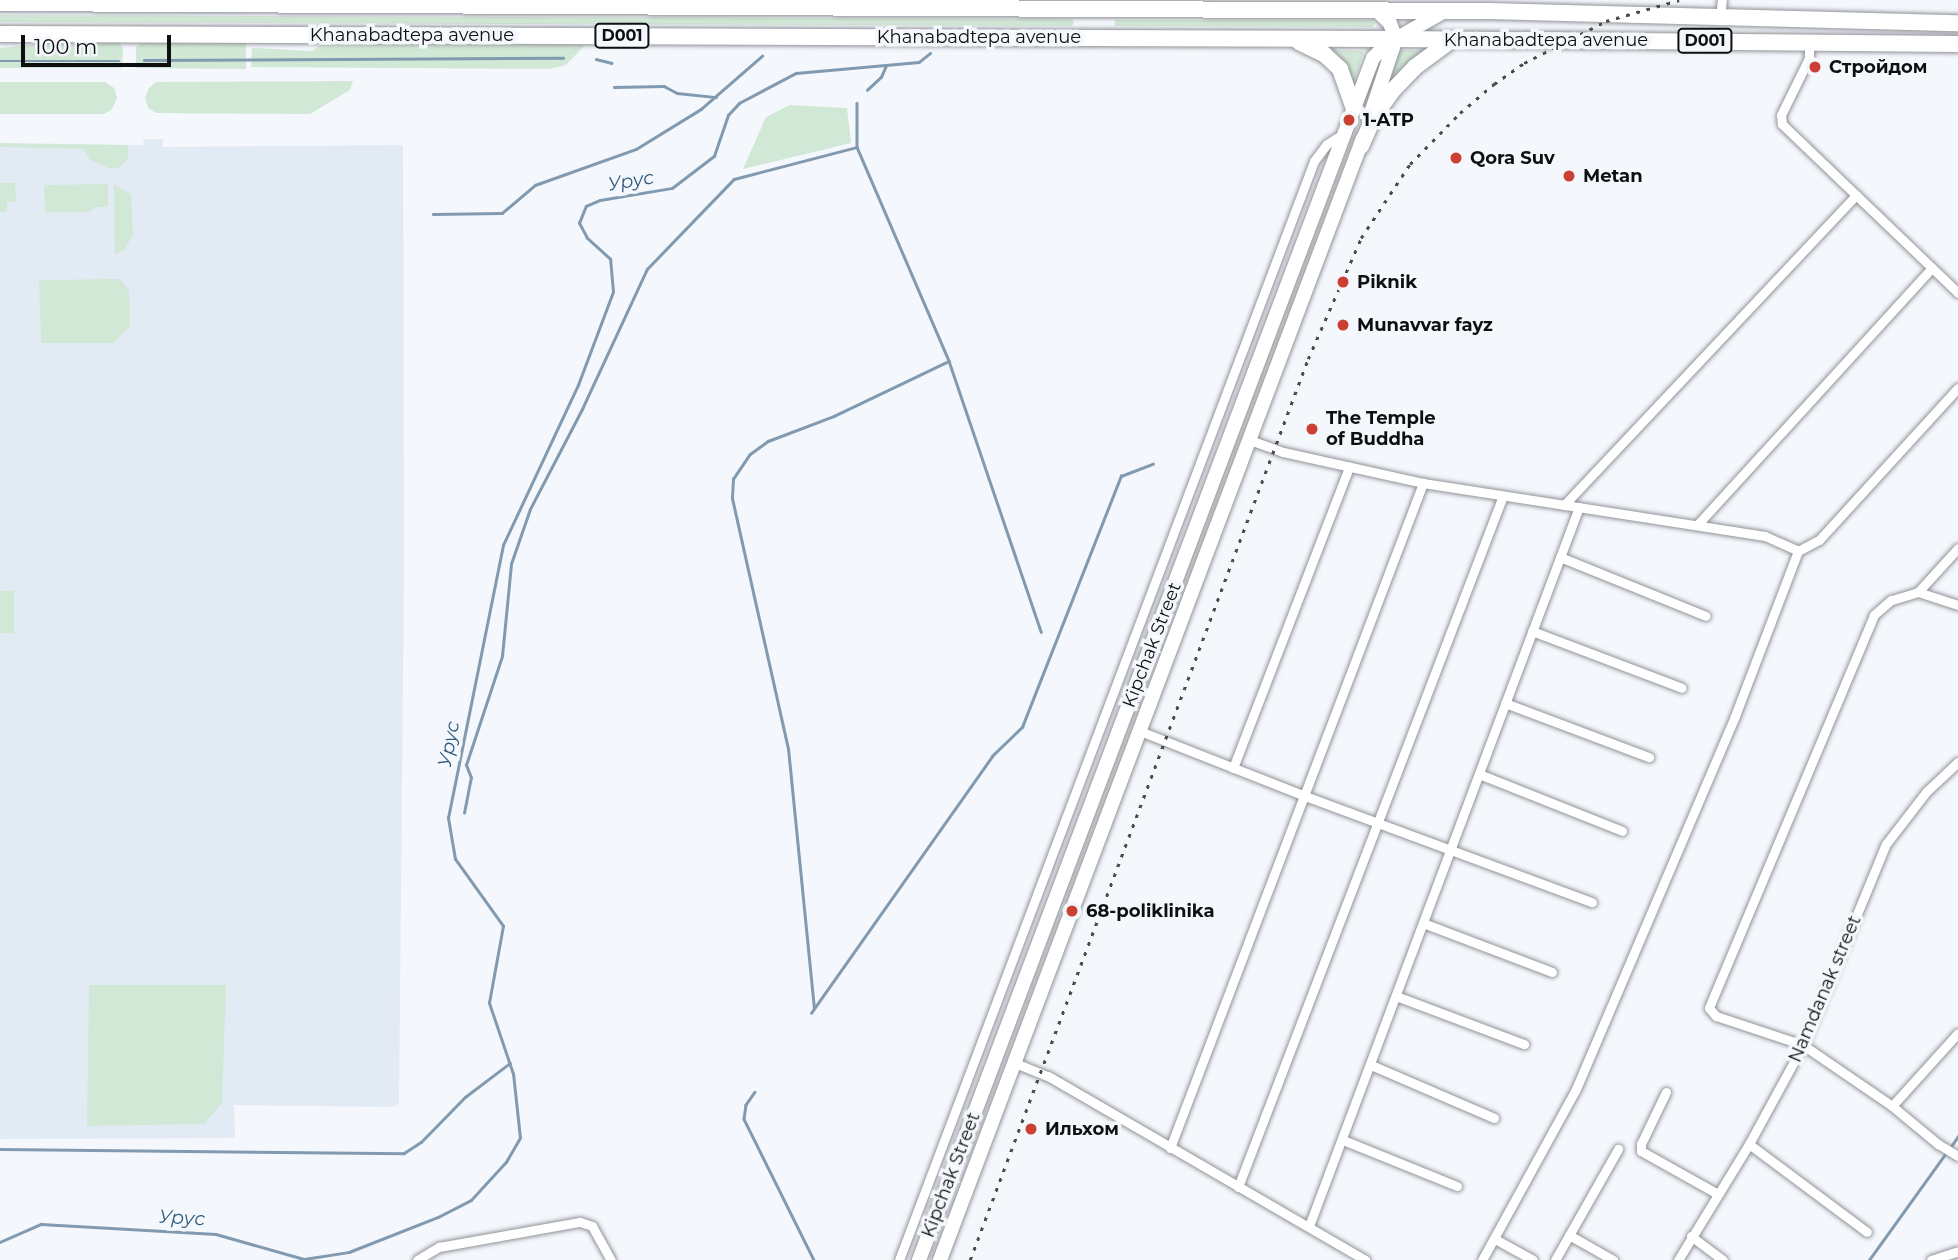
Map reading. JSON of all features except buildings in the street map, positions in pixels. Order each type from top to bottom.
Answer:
[{"type":"highway","name":"Khanabadtepa avenue","points":[[0,3],[860,4],[1083,10],[1201,6],[1958,23]]},
{"type":"highway","points":[[1082,37],[1091,23],[1083,10]]},
{"type":"highway","name":"Khanabadtepa avenue","points":[[0,34],[1396,38],[1958,44]]},
{"type":"highway","points":[[1286,38],[1311,47],[1331,59],[1345,78],[1354,109]]},
{"type":"highway","points":[[1361,146],[1375,115],[1394,89],[1447,39]]},
{"type":"main road","points":[[1378,12],[1391,23],[1396,38]]},
{"type":"main road","points":[[1443,12],[1447,39]]},
{"type":"main road","name":"Kipchak Street","points":[[919,1260],[1373,58],[1396,38],[1443,12]]},
{"type":"main road","name":"Kipchak Street","points":[[940,1260],[1361,146],[1396,38]]},
{"type":"main road","points":[[1238,415],[1257,421]]},
{"type":"street","points":[[1720,18],[1722,0]]},
{"type":"street","points":[[1810,42],[1810,58],[1781,115],[1782,124],[1958,293]]},
{"type":"street","points":[[899,1260],[1314,161],[1327,144],[1345,133]]},
{"type":"street","points":[[1564,505],[1856,195]]},
{"type":"street","points":[[1698,524],[1931,268]]},
{"type":"street","points":[[1482,1260],[1576,1089],[1735,716],[1798,551],[1819,540],[1958,388]]},
{"type":"street","points":[[1250,440],[1283,452],[1502,498],[1698,524],[1765,536],[1798,551]]},
{"type":"street","points":[[1233,768],[1349,467]]},
{"type":"street","points":[[1170,1148],[1423,483]]},
{"type":"street","points":[[1238,1187],[1502,498]]},
{"type":"street","points":[[1309,1226],[1579,507]]},
{"type":"street","points":[[1958,548],[1918,592],[1891,600],[1874,615],[1710,1003],[1712,1013],[1716,1016],[1803,1045],[1892,1106],[1938,1144],[1958,1156]]},
{"type":"street","points":[[1560,557],[1706,616]]},
{"type":"street","points":[[1918,592],[1958,605]]},
{"type":"street","points":[[1532,631],[1682,688]]},
{"type":"street","points":[[1505,703],[1649,757]]},
{"type":"street","points":[[1140,731],[1304,796],[1592,902]]},
{"type":"street","name":"Namdanak street","points":[[1678,1260],[1716,1193],[1749,1144],[1803,1045],[1886,844],[1926,792],[1958,762]]},
{"type":"street","points":[[1479,774],[1622,831]]},
{"type":"street","points":[[1423,923],[1552,972]]},
{"type":"street","points":[[1396,996],[1524,1044]]},
{"type":"street","points":[[1892,1106],[1958,1033]]},
{"type":"street","points":[[1015,1063],[1048,1076],[1366,1260]]},
{"type":"street","points":[[1371,1065],[1494,1118]]},
{"type":"street","points":[[1666,1092],[1641,1144],[1642,1151],[1716,1193]]},
{"type":"street","points":[[1343,1140],[1457,1186]]},
{"type":"street","points":[[1749,1144],[1867,1232]]},
{"type":"street","points":[[1555,1260],[1618,1149]]},
{"type":"street","points":[[417,1260],[439,1247],[580,1222],[592,1226],[611,1260]]},
{"type":"street","points":[[1569,1235],[1613,1260]]},
{"type":"street","points":[[1692,1236],[1723,1260]]},
{"type":"street","points":[[1495,1239],[1533,1260]]},
{"type":"street","points":[[1931,1260],[1958,1251]]},
{"type":"shaded area","points":[[144,139],[163,139],[163,147],[403,145],[404,566],[399,1104],[393,1107],[234,1105],[235,1138],[0,1139],[0,144],[143,145]]},
{"type":"green space","points":[[0,15],[1072,19],[1074,22],[1072,26],[0,22]]},
{"type":"green space","points":[[1115,20],[1372,20],[1375,24],[1372,27],[1115,26]]},
{"type":"green space","points":[[70,41],[119,42],[123,49],[122,68],[0,68],[0,48]]},
{"type":"green space","points":[[142,42],[246,42],[246,69],[136,68],[136,47]]},
{"type":"green space","points":[[322,44],[585,45],[566,65],[550,69],[251,67],[252,48],[312,51]]},
{"type":"green space","points":[[1329,50],[1364,51],[1353,85],[1347,68]]},
{"type":"green space","points":[[1398,50],[1422,51],[1387,86]]},
{"type":"green space","points":[[353,81],[350,90],[310,114],[156,113],[148,108],[145,98],[149,88],[156,82]]},
{"type":"green space","points":[[0,82],[105,82],[114,88],[117,98],[112,109],[104,114],[0,114]]},
{"type":"green space","points":[[790,105],[847,108],[851,143],[743,169],[766,117]]},
{"type":"green space","points":[[0,143],[128,145],[128,159],[120,167],[111,169],[90,160],[84,149],[0,147]]},
{"type":"green space","points":[[0,183],[15,183],[16,202],[7,202],[7,212],[0,212]]},
{"type":"green space","points":[[108,184],[108,207],[95,207],[89,212],[45,212],[44,185]]},
{"type":"green space","points":[[114,184],[131,194],[133,235],[124,250],[115,255]]},
{"type":"green space","points":[[120,279],[129,291],[130,326],[114,343],[41,343],[39,280]]},
{"type":"green space","points":[[0,591],[14,591],[14,633],[0,633]]},
{"type":"green space","points":[[89,985],[226,985],[222,1103],[204,1124],[87,1126]]},
{"type":"waterway","name":"Урус","points":[[0,1242],[41,1224],[216,1234],[304,1259],[349,1252],[438,1217],[471,1200],[506,1162],[520,1138],[513,1074],[489,1003],[503,926],[455,859],[448,818],[503,545],[578,385],[613,292],[610,259],[587,238],[579,223],[586,206],[600,200],[672,188],[714,156],[728,115],[739,103],[796,73],[919,62],[930,53]]},
{"type":"waterway","points":[[433,214],[502,213],[535,185],[636,149],[701,109],[762,56]]},
{"type":"waterway","points":[[144,60],[563,58]]},
{"type":"waterway","points":[[596,59],[612,63]]},
{"type":"waterway","points":[[0,61],[119,61]]},
{"type":"waterway","points":[[867,90],[881,77],[886,66]]},
{"type":"waterway","points":[[614,87],[664,86],[677,93],[716,97]]},
{"type":"waterway","points":[[857,103],[857,147],[949,361],[1041,632]]},
{"type":"waterway","points":[[464,813],[471,778],[466,765],[502,656],[511,564],[530,509],[582,409],[647,269],[734,179],[857,147]]},
{"type":"waterway","points":[[814,1009],[788,749],[732,498],[733,479],[750,454],[768,441],[834,416],[949,361]]},
{"type":"waterway","points":[[811,1013],[992,756],[1022,727],[1121,476],[1153,464]]},
{"type":"waterway","points":[[0,1149],[404,1153],[421,1142],[465,1097],[510,1063]]},
{"type":"waterway","points":[[755,1092],[746,1105],[744,1119],[814,1260]]},
{"type":"waterway","points":[[1950,1148],[1958,1136]]},
{"type":"waterway","points":[[1869,1260],[1946,1153]]},
{"type":"railway","points":[[970,1260],[1308,359],[1361,238],[1410,164],[1460,113],[1494,84],[1524,63],[1606,21],[1679,0]]},
{"type":"place","name":"Стройдом","points":[[1815,67]]},
{"type":"place","name":"1-ATP","points":[[1349,120]]},
{"type":"place","name":"Qora Suv","points":[[1456,158]]},
{"type":"place","name":"Metan","points":[[1569,176]]},
{"type":"place","name":"Piknik","points":[[1343,282]]},
{"type":"place","name":"Munavvar fayz","points":[[1343,325]]},
{"type":"place","name":"The Temple of Buddha","points":[[1312,429]]},
{"type":"place","name":"68-poliklinika","points":[[1072,911]]},
{"type":"place","name":"Ильхом","points":[[1031,1129]]}]
